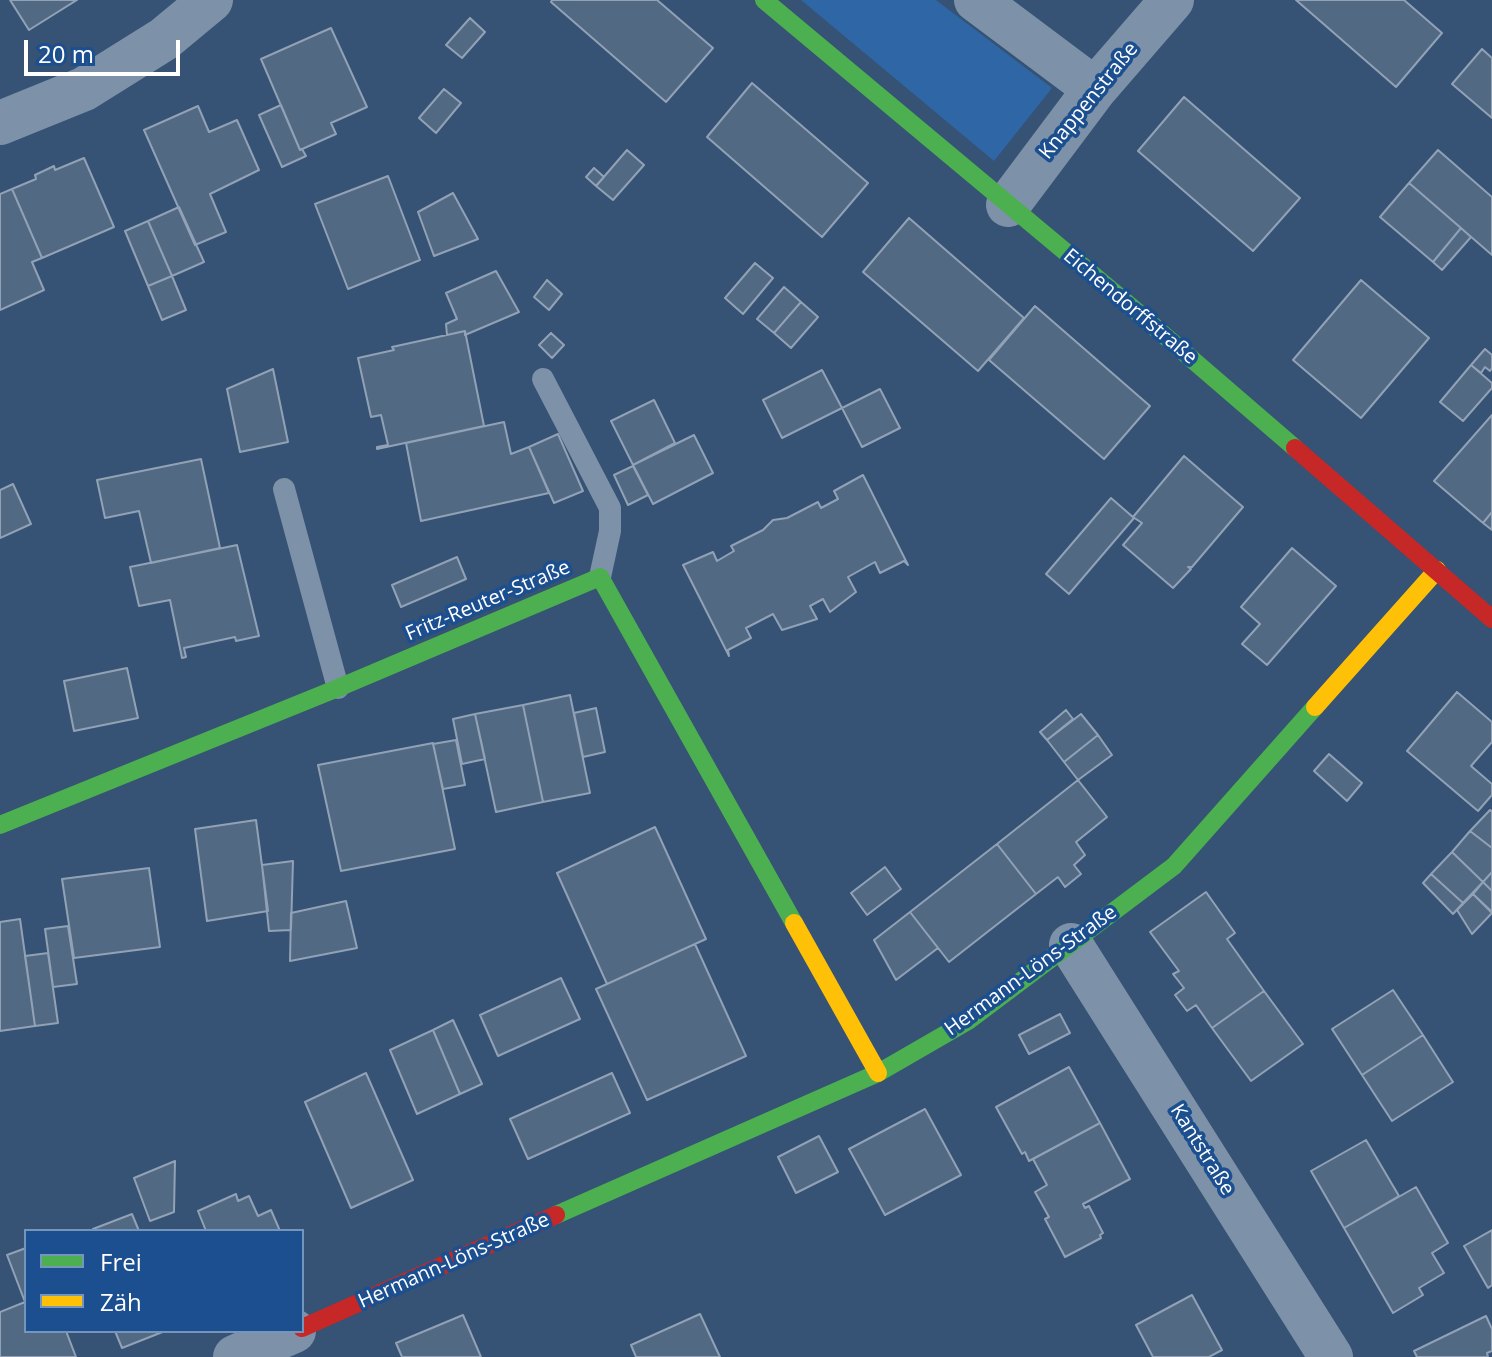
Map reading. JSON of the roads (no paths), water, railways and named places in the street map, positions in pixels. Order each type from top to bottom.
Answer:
[{"type":"street","points":[[0,123],[84,89],[164,39],[211,0]]},
{"type":"street","name":"Eichendorffstraße","points":[[764,0],[1129,305],[1492,619]]},
{"type":"street","points":[[976,0],[1095,89]]},
{"type":"street","name":"Knappenstraße","points":[[1008,205],[1095,89],[1172,0]]},
{"type":"street","name":"Hermann-Löns-Straße","points":[[304,1327],[878,1073],[968,1021],[1174,866],[1437,570]]},
{"type":"street","name":"Fritz-Reuter-Straße","points":[[0,825],[338,688],[600,577],[878,1073]]},
{"type":"street","name":"Kantstraße","points":[[1071,945],[1331,1357]]},
{"type":"street","points":[[235,1357],[289,1333]]},
{"type":"lane","points":[[543,379],[610,508],[610,531],[600,577]]},
{"type":"lane","points":[[284,489],[338,688]]}]
